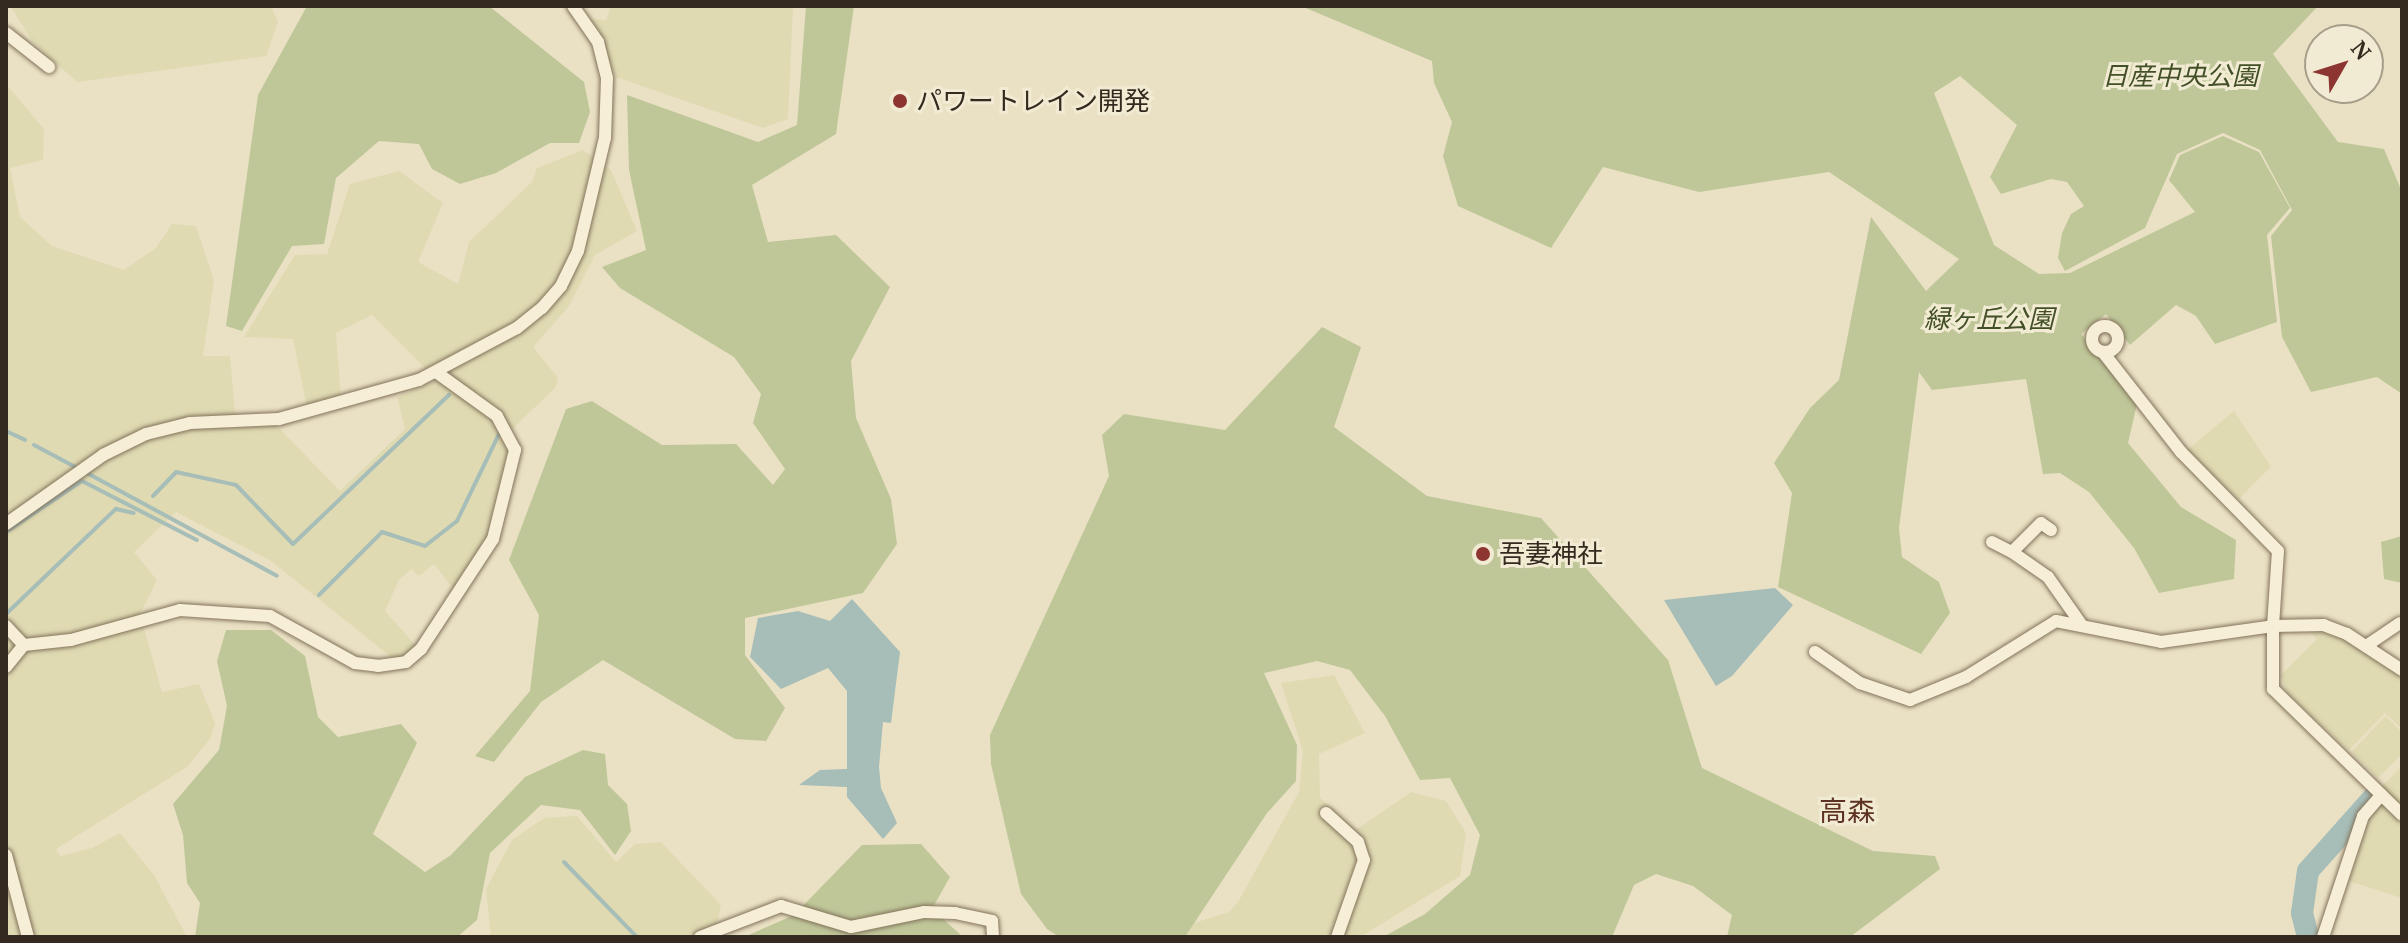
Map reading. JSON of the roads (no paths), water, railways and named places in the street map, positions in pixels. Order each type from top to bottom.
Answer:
[{"type":"street","points":[[6,524],[116,447],[171,426],[279,419],[436,372],[517,328],[542,308],[561,286],[578,251],[605,138],[607,78],[598,42],[573,6]]},
{"type":"street","points":[[6,33],[49,67]]},
{"type":"street","points":[[2103,352],[2181,452],[2278,551],[2273,689],[2402,815]]},
{"type":"street","points":[[6,667],[24,645],[71,640],[180,610],[270,616],[355,663],[378,666],[406,662],[421,649],[493,539],[515,450],[497,416],[436,372]]},
{"type":"street","points":[[2012,552],[2041,523],[2051,530]]},
{"type":"street","points":[[1992,542],[2048,577],[2081,624]]},
{"type":"street","points":[[1815,652],[1860,683],[1910,700],[1966,677],[2056,621],[2161,642],[2273,626],[2324,625],[2366,646],[2402,670]]},
{"type":"street","points":[[2366,646],[2400,623]]},
{"type":"street","points":[[6,626],[24,645]]},
{"type":"street","points":[[2323,937],[2363,816],[2381,795]]},
{"type":"street","points":[[1326,813],[1358,842],[1364,860],[1337,937]]},
{"type":"street","points":[[6,855],[28,937]]},
{"type":"street","points":[[700,937],[781,906],[851,927],[924,912],[955,913],[992,921],[993,937]]},
{"type":"water","points":[[1775,588],[1793,605],[1732,676],[1716,686],[1664,600]]},
{"type":"water","points":[[852,599],[900,652],[891,723],[883,722],[879,767],[881,788],[897,823],[883,839],[847,797],[847,787],[799,785],[820,770],[847,769],[847,691],[828,668],[781,689],[750,657],[758,618],[798,611],[830,621]]},
{"type":"waterway","points":[[153,496],[176,472],[236,485],[293,544],[449,395]]},
{"type":"waterway","points":[[6,431],[25,440]]},
{"type":"waterway","points":[[319,595],[382,532],[425,546],[457,521],[500,432]]},
{"type":"waterway","points":[[34,445],[77,468]]},
{"type":"waterway","points":[[85,472],[277,576]]},
{"type":"waterway","points":[[6,532],[82,481],[197,540]]},
{"type":"waterway","points":[[7,613],[116,509],[134,513]]},
{"type":"waterway","points":[[2308,937],[2302,913],[2308,871],[2373,798]]},
{"type":"waterway","points":[[564,862],[637,937]]},
{"type":"place","name":"パワートレイン開発","points":[[900,101]]},
{"type":"place","name":"吾妻神社","points":[[1483,554]]},
{"type":"district","name":"高森","points":[[1847,811]]},
{"type":"park label","name":"日産中央公園","points":[[2180,76]]},
{"type":"park label","name":"緑ヶ丘公園","points":[[1989,319]]}]
